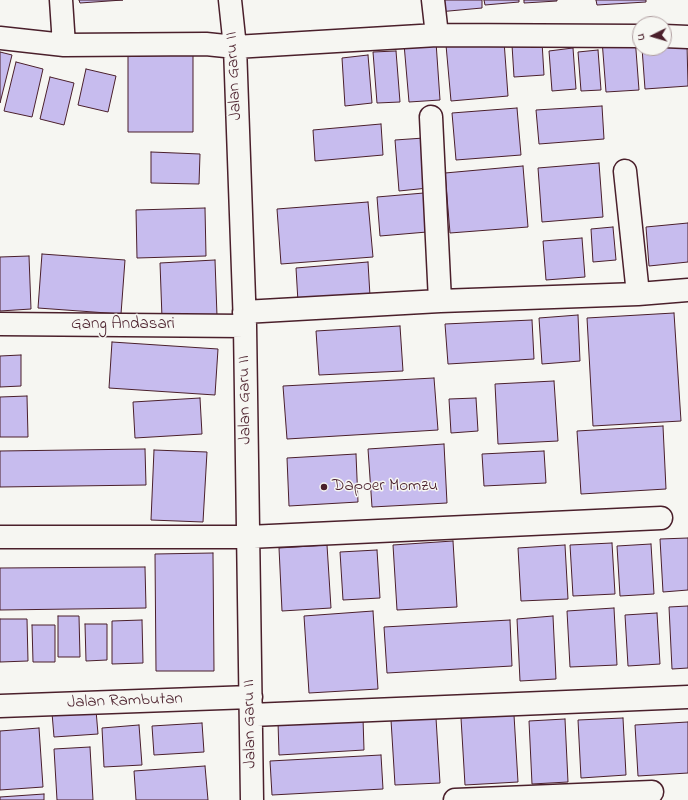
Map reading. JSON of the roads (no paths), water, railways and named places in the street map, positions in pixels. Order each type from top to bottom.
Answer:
[{"type":"street","points":[[60,0],[64,45]]},
{"type":"street","name":"Jalan Garu II","points":[[230,0],[235,47],[245,319],[252,800]]},
{"type":"street","points":[[433,0],[437,35]]},
{"type":"street","points":[[0,38],[64,45],[206,44],[235,47],[437,35],[632,36]]},
{"type":"street","points":[[672,36],[688,37]]},
{"type":"street","points":[[431,117],[440,301]]},
{"type":"street","points":[[624,171],[638,294]]},
{"type":"street","name":"Gang Andasari","points":[[0,324],[245,319],[440,301],[638,294],[688,290]]},
{"type":"street","points":[[0,537],[248,536],[661,518]]},
{"type":"street","name":"Jalan Rambutan","points":[[0,706],[251,706],[688,696]]},
{"type":"street","points":[[454,800],[652,792]]},
{"type":"place","name":"Dapoer Momzu","points":[[324,487]]}]
